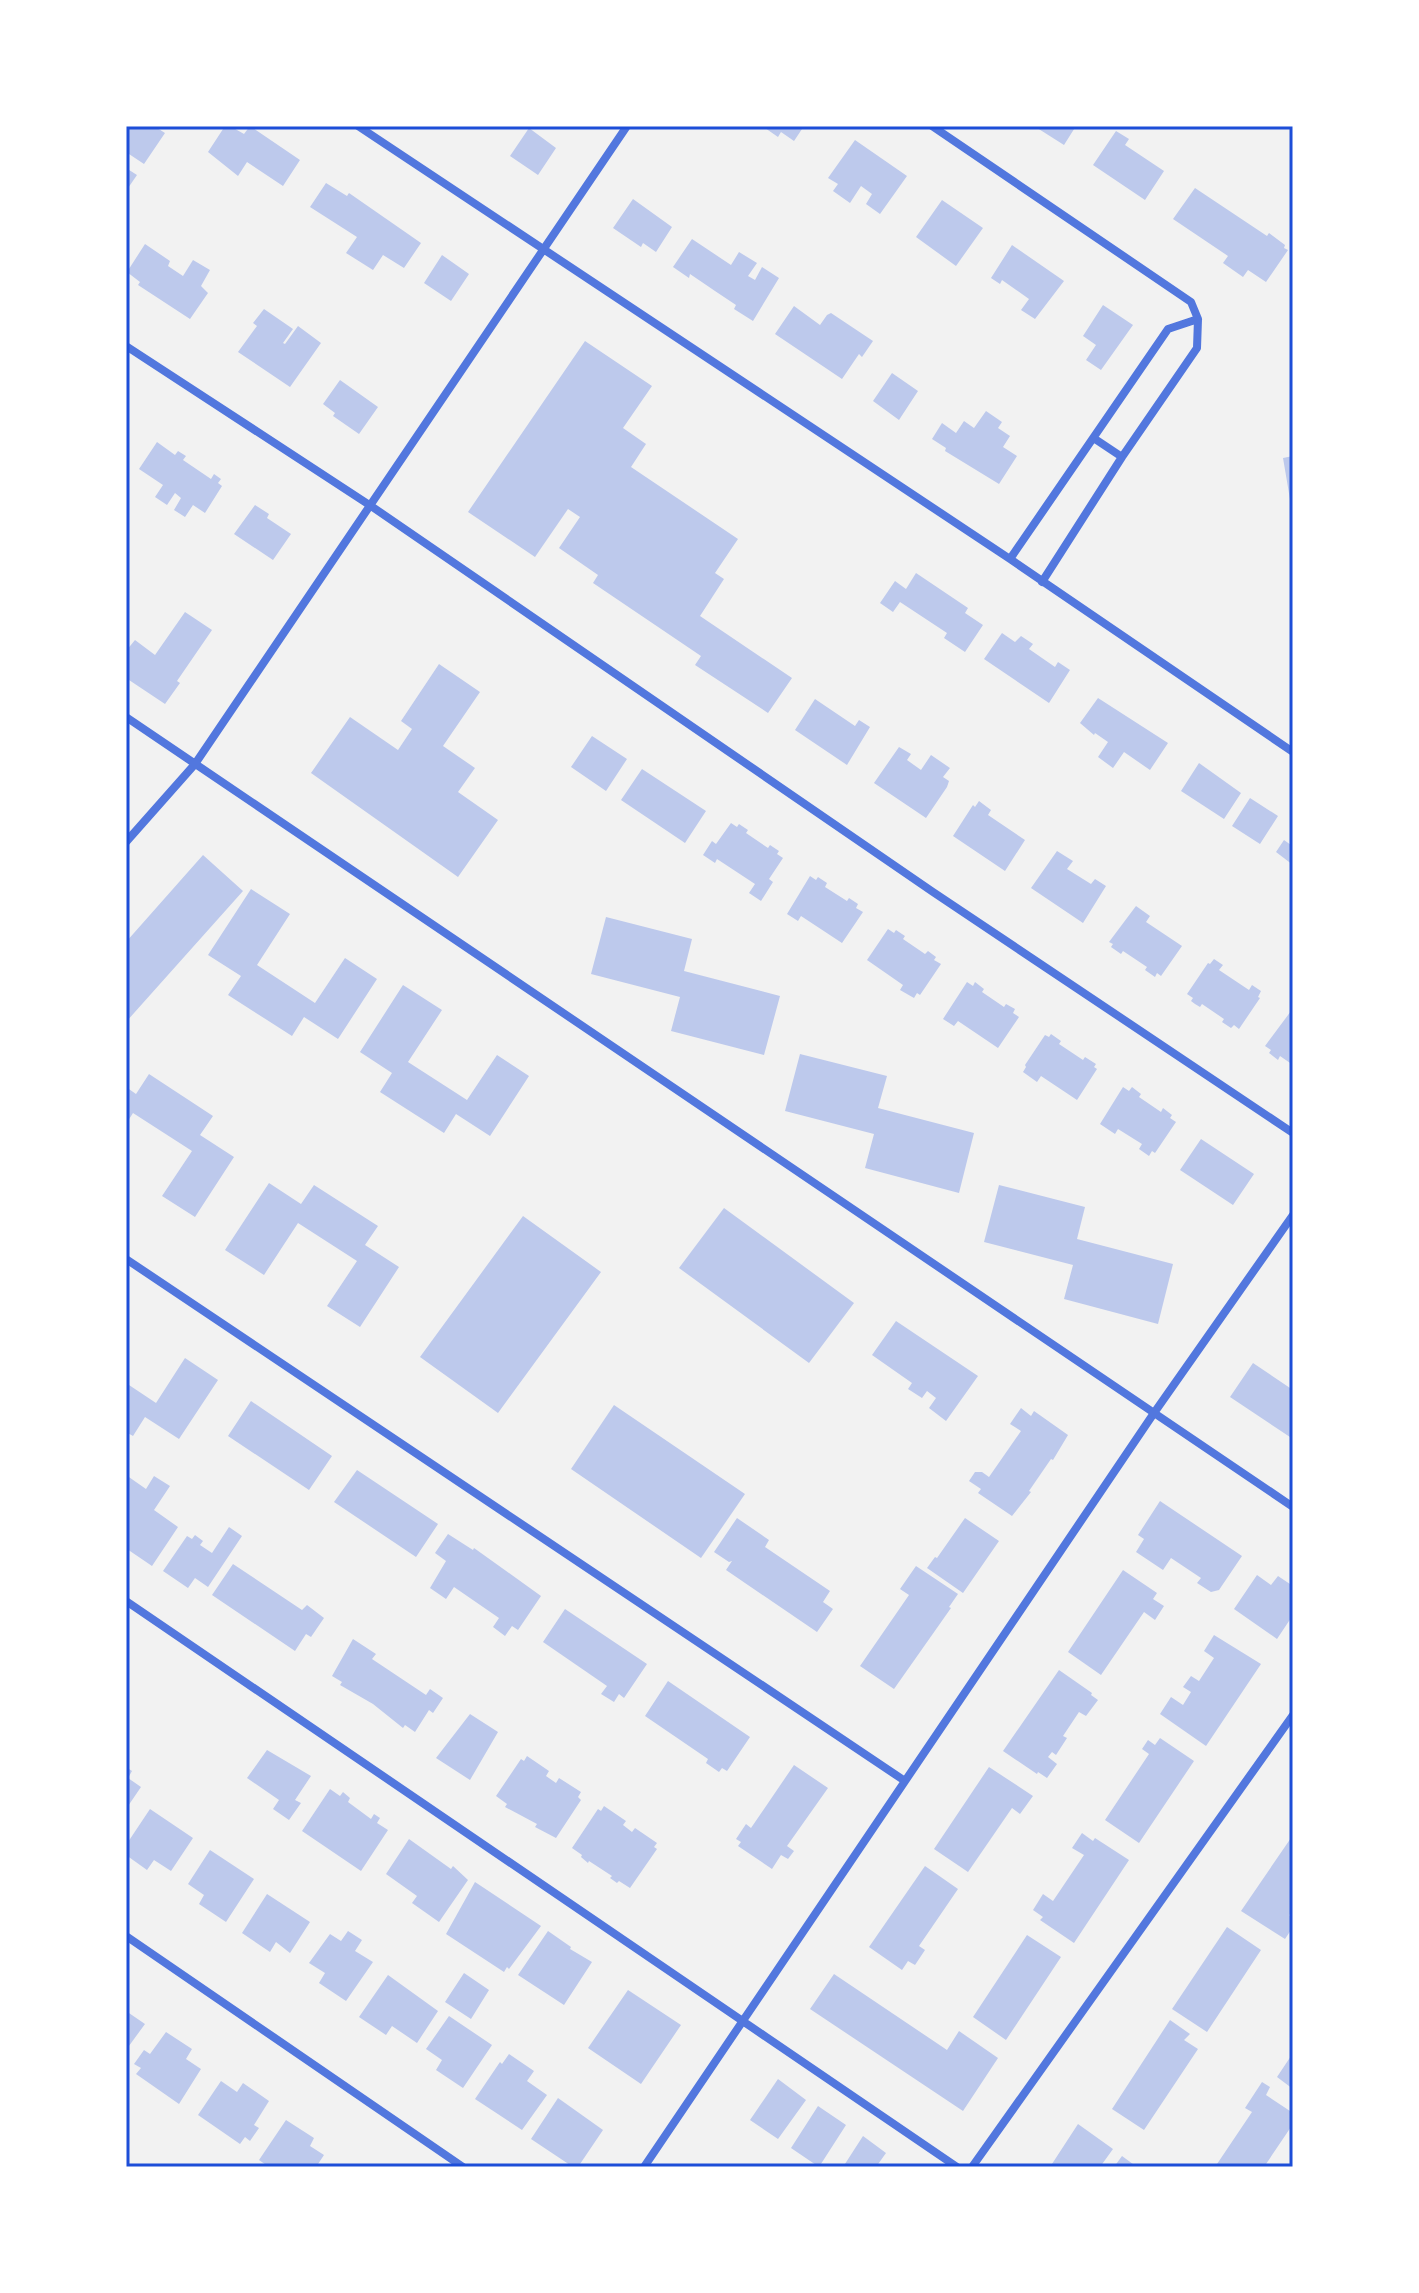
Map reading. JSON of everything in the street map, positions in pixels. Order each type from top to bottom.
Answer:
[{"type":"street","points":[[358,126],[1010,559],[1293,752]]},
{"type":"street","points":[[126,842],[195,764],[627,126]]},
{"type":"street","points":[[932,126],[1191,302],[1198,319],[1197,348],[1042,582]]},
{"type":"street","points":[[1010,559],[1168,329],[1198,319]]},
{"type":"street","points":[[126,346],[371,506],[894,866],[1293,1133]]},
{"type":"street","points":[[1095,439],[1122,457]]},
{"type":"street","points":[[126,717],[1293,1507]]},
{"type":"street","points":[[644,2167],[1154,1413],[1293,1215]]},
{"type":"street","points":[[126,1259],[905,1781]]},
{"type":"street","points":[[126,1601],[957,2167]]},
{"type":"street","points":[[972,2167],[1293,1715]]},
{"type":"street","points":[[126,1936],[463,2167]]},
{"type":"building","points":[[126,126],[154,126],[165,133],[144,164],[126,152]]},
{"type":"building","points":[[225,126],[244,134],[250,126],[300,160],[283,186],[247,162],[238,176],[208,152]]},
{"type":"building","points":[[766,126],[804,126],[794,141],[781,132],[778,137]]},
{"type":"building","points":[[1034,126],[1076,126],[1064,145]]},
{"type":"building","points":[[529,128],[556,148],[538,175],[510,156]]},
{"type":"building","points":[[1116,131],[1129,139],[1125,145],[1164,171],[1145,200],[1093,165]]},
{"type":"building","points":[[855,140],[907,176],[880,214],[866,204],[872,194],[861,186],[850,203],[833,191],[838,184],[828,178]]},
{"type":"building","points":[[126,168],[137,175],[126,191]]},
{"type":"building","points":[[326,183],[347,196],[349,193],[421,243],[404,268],[383,255],[373,270],[346,253],[357,237],[310,207]]},
{"type":"building","points":[[1195,188],[1285,245],[1284,248],[1288,250],[1266,282],[1248,270],[1243,277],[1223,263],[1228,256],[1173,219]]},
{"type":"building","points":[[633,199],[672,227],[656,252],[643,243],[641,247],[613,228]]},
{"type":"building","points":[[942,200],[983,228],[956,266],[916,237]]},
{"type":"building","points":[[692,239],[731,265],[739,252],[757,263],[748,276],[755,280],[762,267],[779,278],[753,321],[734,309],[736,305],[690,274],[689,278],[673,267]]},
{"type":"building","points":[[145,244],[170,261],[168,266],[183,276],[193,260],[210,270],[201,286],[208,293],[190,319],[138,285],[140,282],[127,272]]},
{"type":"building","points":[[1012,245],[1064,281],[1035,319],[1021,310],[1029,299],[1002,280],[1000,284],[991,278]]},
{"type":"building","points":[[442,255],[469,274],[451,301],[424,283]]},
{"type":"building","points":[[1103,305],[1133,325],[1101,370],[1086,360],[1096,345],[1083,336]]},
{"type":"building","points":[[794,306],[820,325],[831,313],[873,341],[862,357],[859,354],[842,379],[775,334]]},
{"type":"building","points":[[264,309],[293,329],[283,343],[298,326],[321,343],[290,387],[238,352],[257,326],[253,323]]},
{"type":"building","points":[[585,341],[652,386],[623,428],[646,444],[631,467],[738,539],[715,573],[724,579],[700,616],[792,678],[768,713],[695,665],[701,656],[593,583],[598,575],[559,548],[580,517],[568,509],[535,557],[468,512]]},
{"type":"building","points":[[892,373],[918,391],[899,420],[873,401]]},
{"type":"building","points":[[340,380],[378,407],[359,434],[333,416],[335,413],[323,404]]},
{"type":"building","points":[[986,411],[1002,422],[998,428],[1010,436],[1003,447],[1017,456],[999,484],[945,451],[946,448],[932,439],[942,423],[956,433],[964,421],[974,428]]},
{"type":"building","points":[[157,442],[175,455],[178,451],[186,456],[183,460],[211,479],[214,474],[221,479],[218,483],[222,486],[205,513],[193,505],[185,517],[174,510],[181,498],[175,493],[167,505],[155,497],[163,485],[139,469]]},
{"type":"building","points":[[1293,456],[1293,504],[1291,505],[1283,458]]},
{"type":"building","points":[[255,505],[269,514],[267,518],[291,534],[273,560],[234,534]]},
{"type":"building","points":[[916,573],[968,608],[965,613],[983,625],[965,652],[944,638],[947,633],[900,602],[893,612],[880,603],[895,581],[906,589]]},
{"type":"building","points":[[185,612],[212,630],[165,704],[126,678],[126,651],[135,640],[155,655]]},
{"type":"building","points":[[1002,633],[1015,642],[1021,636],[1033,644],[1029,649],[1055,667],[1058,662],[1070,670],[1049,703],[984,659]]},
{"type":"building","points":[[439,664],[480,692],[443,746],[475,768],[458,792],[498,820],[458,877],[311,773],[350,717],[398,750],[412,729],[401,721]]},
{"type":"building","points":[[1098,698],[1168,743],[1150,770],[1124,752],[1113,768],[1098,757],[1108,742],[1080,723]]},
{"type":"building","points":[[815,699],[855,726],[859,720],[870,727],[847,765],[795,730]]},
{"type":"building","points":[[592,736],[627,759],[606,791],[571,767]]},
{"type":"building","points":[[899,747],[911,754],[907,760],[921,770],[931,755],[950,768],[943,777],[949,781],[947,787],[926,818],[874,783]]},
{"type":"building","points":[[1199,763],[1241,793],[1224,819],[1181,791]]},
{"type":"building","points":[[642,769],[706,811],[685,843],[621,800]]},
{"type":"building","points":[[1250,798],[1278,816],[1260,844],[1232,826]]},
{"type":"building","points":[[979,801],[991,810],[988,815],[1025,840],[1005,871],[953,836],[973,805],[975,807]]},
{"type":"building","points":[[731,823],[748,830],[746,833],[768,848],[770,845],[779,851],[777,854],[783,858],[769,879],[773,882],[761,901],[749,893],[755,884],[717,859],[715,863],[703,855],[712,841],[716,844]]},
{"type":"building","points":[[1284,840],[1291,845],[1293,841],[1293,865],[1276,852]]},
{"type":"building","points":[[1057,851],[1073,861],[1067,869],[1091,884],[1095,879],[1106,886],[1083,923],[1031,888]]},
{"type":"building","points":[[203,855],[243,891],[126,1022],[126,942]]},
{"type":"building","points":[[810,876],[816,880],[818,877],[827,883],[825,887],[858,904],[856,908],[863,912],[842,943],[801,916],[798,921],[787,914]]},
{"type":"building","points":[[251,889],[290,914],[257,965],[315,1003],[345,958],[377,979],[338,1039],[304,1017],[292,1036],[228,995],[241,976],[208,955]]},
{"type":"building","points":[[1136,906],[1150,916],[1146,922],[1182,946],[1161,976],[1157,973],[1155,977],[1145,970],[1147,967],[1123,951],[1121,954],[1109,942]]},
{"type":"building","points":[[606,917],[692,939],[684,971],[780,996],[764,1055],[671,1031],[680,997],[591,974]]},
{"type":"building","points":[[888,929],[905,936],[903,939],[925,954],[928,951],[941,964],[920,995],[917,993],[914,998],[900,990],[903,985],[867,960]]},
{"type":"building","points":[[1214,959],[1223,965],[1219,970],[1249,990],[1252,985],[1261,991],[1260,998],[1239,1029],[1222,1022],[1224,1019],[1202,1004],[1200,1007],[1195,1004],[1187,994]]},
{"type":"building","points":[[967,982],[973,986],[975,982],[984,989],[982,992],[1004,1007],[1006,1004],[1015,1009],[1013,1013],[1019,1017],[998,1048],[958,1021],[954,1026],[943,1019]]},
{"type":"building","points":[[403,985],[442,1010],[408,1062],[467,1100],[497,1055],[529,1076],[490,1136],[456,1114],[444,1133],[380,1092],[392,1073],[360,1052]]},
{"type":"building","points":[[1291,1011],[1293,1065],[1280,1056],[1278,1060],[1265,1046]]},
{"type":"building","points":[[1051,1034],[1061,1041],[1059,1044],[1083,1060],[1085,1057],[1096,1064],[1094,1067],[1097,1069],[1077,1100],[1041,1076],[1037,1082],[1023,1072],[1045,1035],[1049,1037]]},
{"type":"building","points":[[800,1054],[887,1076],[878,1108],[974,1133],[959,1193],[865,1168],[874,1134],[785,1111]]},
{"type":"building","points":[[149,1074],[213,1116],[200,1135],[234,1157],[195,1217],[162,1196],[192,1151],[133,1113],[126,1124],[126,1087],[136,1094]]},
{"type":"building","points":[[1123,1087],[1129,1091],[1132,1087],[1141,1094],[1139,1097],[1161,1112],[1163,1108],[1176,1122],[1155,1153],[1152,1151],[1149,1156],[1139,1149],[1142,1144],[1118,1129],[1115,1134],[1100,1124]]},
{"type":"building","points":[[1201,1139],[1254,1174],[1233,1205],[1180,1170]]},
{"type":"building","points":[[269,1183],[301,1204],[314,1185],[378,1226],[365,1245],[399,1267],[360,1327],[327,1306],[357,1261],[298,1223],[264,1275],[225,1250]]},
{"type":"building","points":[[999,1185],[1085,1207],[1077,1239],[1173,1264],[1158,1324],[1064,1299],[1073,1265],[984,1242]]},
{"type":"building","points":[[724,1208],[854,1303],[809,1363],[679,1268]]},
{"type":"building","points":[[523,1216],[601,1272],[498,1413],[420,1357]]},
{"type":"building","points":[[896,1321],[978,1376],[946,1421],[929,1408],[936,1398],[927,1391],[922,1398],[908,1389],[912,1383],[872,1355]]},
{"type":"building","points":[[185,1358],[218,1380],[179,1439],[145,1417],[133,1436],[126,1432],[126,1383],[156,1403]]},
{"type":"building","points":[[1253,1363],[1293,1390],[1293,1439],[1230,1397]]},
{"type":"building","points":[[251,1401],[332,1456],[309,1490],[228,1436]]},
{"type":"building","points":[[614,1405],[745,1494],[701,1558],[571,1469]]},
{"type":"building","points":[[1021,1408],[1031,1416],[1034,1411],[1068,1435],[1012,1516],[978,1493],[981,1489],[969,1481],[975,1472],[989,1477],[1021,1431],[1010,1424]]},
{"type":"building","points":[[357,1470],[438,1524],[416,1557],[334,1502]]},
{"type":"building","points":[[126,1475],[146,1489],[154,1476],[170,1486],[154,1510],[178,1527],[152,1566],[127,1549]]},
{"type":"building","points":[[1160,1501],[1242,1556],[1219,1590],[1211,1592],[1197,1583],[1201,1578],[1171,1558],[1163,1570],[1136,1552],[1144,1539],[1138,1535]]},
{"type":"building","points":[[737,1518],[769,1540],[765,1547],[830,1591],[823,1602],[833,1609],[817,1632],[726,1570],[732,1561],[714,1552]]},
{"type":"building","points":[[965,1518],[999,1541],[963,1593],[927,1568]]},
{"type":"building","points":[[229,1527],[242,1536],[208,1587],[195,1578],[188,1588],[163,1571],[187,1536],[192,1539],[195,1535],[203,1541],[200,1545],[212,1553]]},
{"type":"building","points":[[448,1534],[474,1548],[541,1596],[518,1630],[512,1626],[505,1636],[493,1627],[499,1618],[454,1587],[446,1599],[430,1588],[446,1561],[435,1553]]},
{"type":"building","points":[[233,1564],[302,1610],[307,1605],[324,1618],[311,1637],[306,1634],[295,1651],[212,1595]]},
{"type":"building","points":[[916,1566],[958,1594],[894,1689],[860,1666],[909,1595],[900,1589]]},
{"type":"building","points":[[1123,1570],[1157,1593],[1153,1599],[1164,1606],[1155,1620],[1144,1612],[1101,1675],[1068,1652]]},
{"type":"building","points":[[1257,1575],[1271,1585],[1278,1576],[1293,1586],[1293,1615],[1277,1639],[1234,1609]]},
{"type":"building","points":[[565,1609],[647,1664],[624,1698],[619,1694],[614,1702],[601,1694],[607,1686],[543,1642]]},
{"type":"building","points":[[1214,1635],[1261,1664],[1206,1746],[1160,1714],[1171,1697],[1183,1705],[1191,1692],[1183,1687],[1191,1676],[1199,1681],[1214,1658],[1204,1651]]},
{"type":"building","points":[[353,1639],[376,1654],[372,1659],[426,1695],[430,1689],[443,1698],[433,1713],[429,1710],[415,1732],[405,1725],[403,1728],[373,1704],[340,1685],[342,1682],[332,1676]]},
{"type":"building","points":[[1059,1670],[1098,1700],[1086,1716],[1079,1712],[1063,1736],[1067,1738],[1056,1755],[1052,1752],[1048,1757],[1057,1764],[1047,1778],[1003,1751]]},
{"type":"building","points":[[668,1681],[750,1737],[727,1771],[722,1768],[719,1772],[706,1763],[708,1759],[645,1716]]},
{"type":"building","points":[[470,1714],[498,1732],[470,1780],[436,1758]]},
{"type":"building","points":[[1160,1738],[1194,1761],[1139,1843],[1105,1820],[1149,1754],[1142,1749],[1148,1740],[1155,1745]]},
{"type":"building","points":[[267,1750],[311,1776],[295,1800],[301,1803],[289,1820],[273,1809],[279,1800],[247,1778]]},
{"type":"building","points":[[527,1756],[549,1771],[546,1776],[556,1783],[559,1778],[581,1792],[578,1797],[581,1800],[556,1838],[505,1807],[507,1804],[496,1796],[521,1759],[524,1761]]},
{"type":"building","points":[[794,1765],[828,1788],[787,1846],[794,1851],[788,1859],[781,1855],[772,1869],[738,1846],[741,1842],[736,1839],[746,1824],[751,1828]]},
{"type":"building","points":[[126,1767],[132,1771],[128,1778],[141,1787],[126,1809]]},
{"type":"building","points":[[989,1767],[1033,1796],[1020,1814],[1012,1808],[968,1872],[934,1849]]},
{"type":"building","points":[[330,1789],[340,1796],[343,1792],[350,1798],[348,1802],[371,1819],[374,1814],[380,1818],[377,1823],[388,1830],[361,1871],[302,1831]]},
{"type":"building","points":[[604,1806],[626,1821],[623,1825],[632,1832],[635,1828],[657,1843],[654,1847],[657,1849],[630,1888],[588,1863],[572,1848],[598,1809],[601,1811]]},
{"type":"building","points":[[150,1809],[193,1838],[171,1871],[154,1860],[147,1870],[126,1855],[126,1845]]},
{"type":"building","points":[[1082,1833],[1129,1860],[1074,1943],[1040,1920],[1043,1917],[1033,1910],[1043,1894],[1053,1901],[1084,1855],[1072,1848]]},
{"type":"building","points":[[1293,1835],[1293,1913],[1289,1915],[1293,1918],[1293,1927],[1285,1939],[1241,1911]]},
{"type":"building","points":[[409,1839],[451,1869],[453,1866],[468,1880],[439,1922],[412,1903],[417,1896],[386,1874]]},
{"type":"building","points":[[210,1850],[254,1879],[226,1922],[199,1904],[204,1895],[188,1884]]},
{"type":"building","points":[[925,1866],[958,1889],[919,1946],[925,1950],[915,1965],[908,1961],[902,1970],[869,1947]]},
{"type":"building","points":[[475,1882],[541,1926],[504,1972],[446,1934]]},
{"type":"building","points":[[267,1894],[310,1922],[290,1953],[276,1942],[270,1952],[242,1933]]},
{"type":"building","points":[[1227,1927],[1261,1950],[1207,2032],[1172,2009]]},
{"type":"building","points":[[348,1931],[362,1940],[355,1951],[373,1962],[346,2001],[319,1983],[325,1973],[309,1963],[330,1934],[341,1941]]},
{"type":"building","points":[[548,1931],[592,1962],[564,2005],[518,1975]]},
{"type":"building","points":[[1027,1935],[1061,1957],[1006,2040],[973,2017]]},
{"type":"building","points":[[464,1973],[489,1990],[471,2019],[445,2002]]},
{"type":"building","points":[[834,1974],[947,2050],[959,2031],[998,2058],[963,2111],[810,2009]]},
{"type":"building","points":[[388,1975],[438,2011],[417,2043],[392,2026],[386,2035],[359,2017]]},
{"type":"building","points":[[628,1990],[681,2025],[641,2084],[588,2048]]},
{"type":"building","points":[[126,2011],[145,2024],[126,2050]]},
{"type":"building","points":[[449,2016],[492,2045],[463,2088],[436,2070],[442,2060],[426,2049]]},
{"type":"building","points":[[1170,2020],[1190,2034],[1184,2040],[1198,2049],[1144,2130],[1112,2109]]},
{"type":"building","points":[[166,2032],[192,2049],[186,2059],[201,2069],[179,2104],[136,2074],[141,2068],[134,2064],[144,2050],[150,2054]]},
{"type":"building","points":[[1293,2053],[1293,2089],[1277,2077]]},
{"type":"building","points":[[509,2054],[534,2071],[527,2081],[547,2095],[522,2130],[475,2099]]},
{"type":"building","points":[[778,2079],[806,2100],[778,2139],[750,2120]]},
{"type":"building","points":[[221,2081],[237,2092],[243,2083],[269,2101],[254,2125],[259,2128],[250,2141],[245,2137],[240,2144],[198,2115]]},
{"type":"building","points":[[1262,2082],[1270,2087],[1266,2095],[1293,2113],[1293,2124],[1264,2167],[1215,2167],[1252,2112],[1245,2108]]},
{"type":"building","points":[[558,2098],[603,2130],[578,2167],[573,2167],[531,2139]]},
{"type":"building","points":[[818,2106],[846,2125],[819,2167],[791,2148]]},
{"type":"building","points":[[286,2120],[314,2138],[310,2146],[324,2155],[316,2167],[269,2167],[259,2160]]},
{"type":"building","points":[[1078,2124],[1113,2149],[1100,2167],[1050,2167]]},
{"type":"building","points":[[863,2136],[886,2153],[876,2167],[843,2167]]},
{"type":"building","points":[[1122,2156],[1137,2167],[1114,2167]]}]
